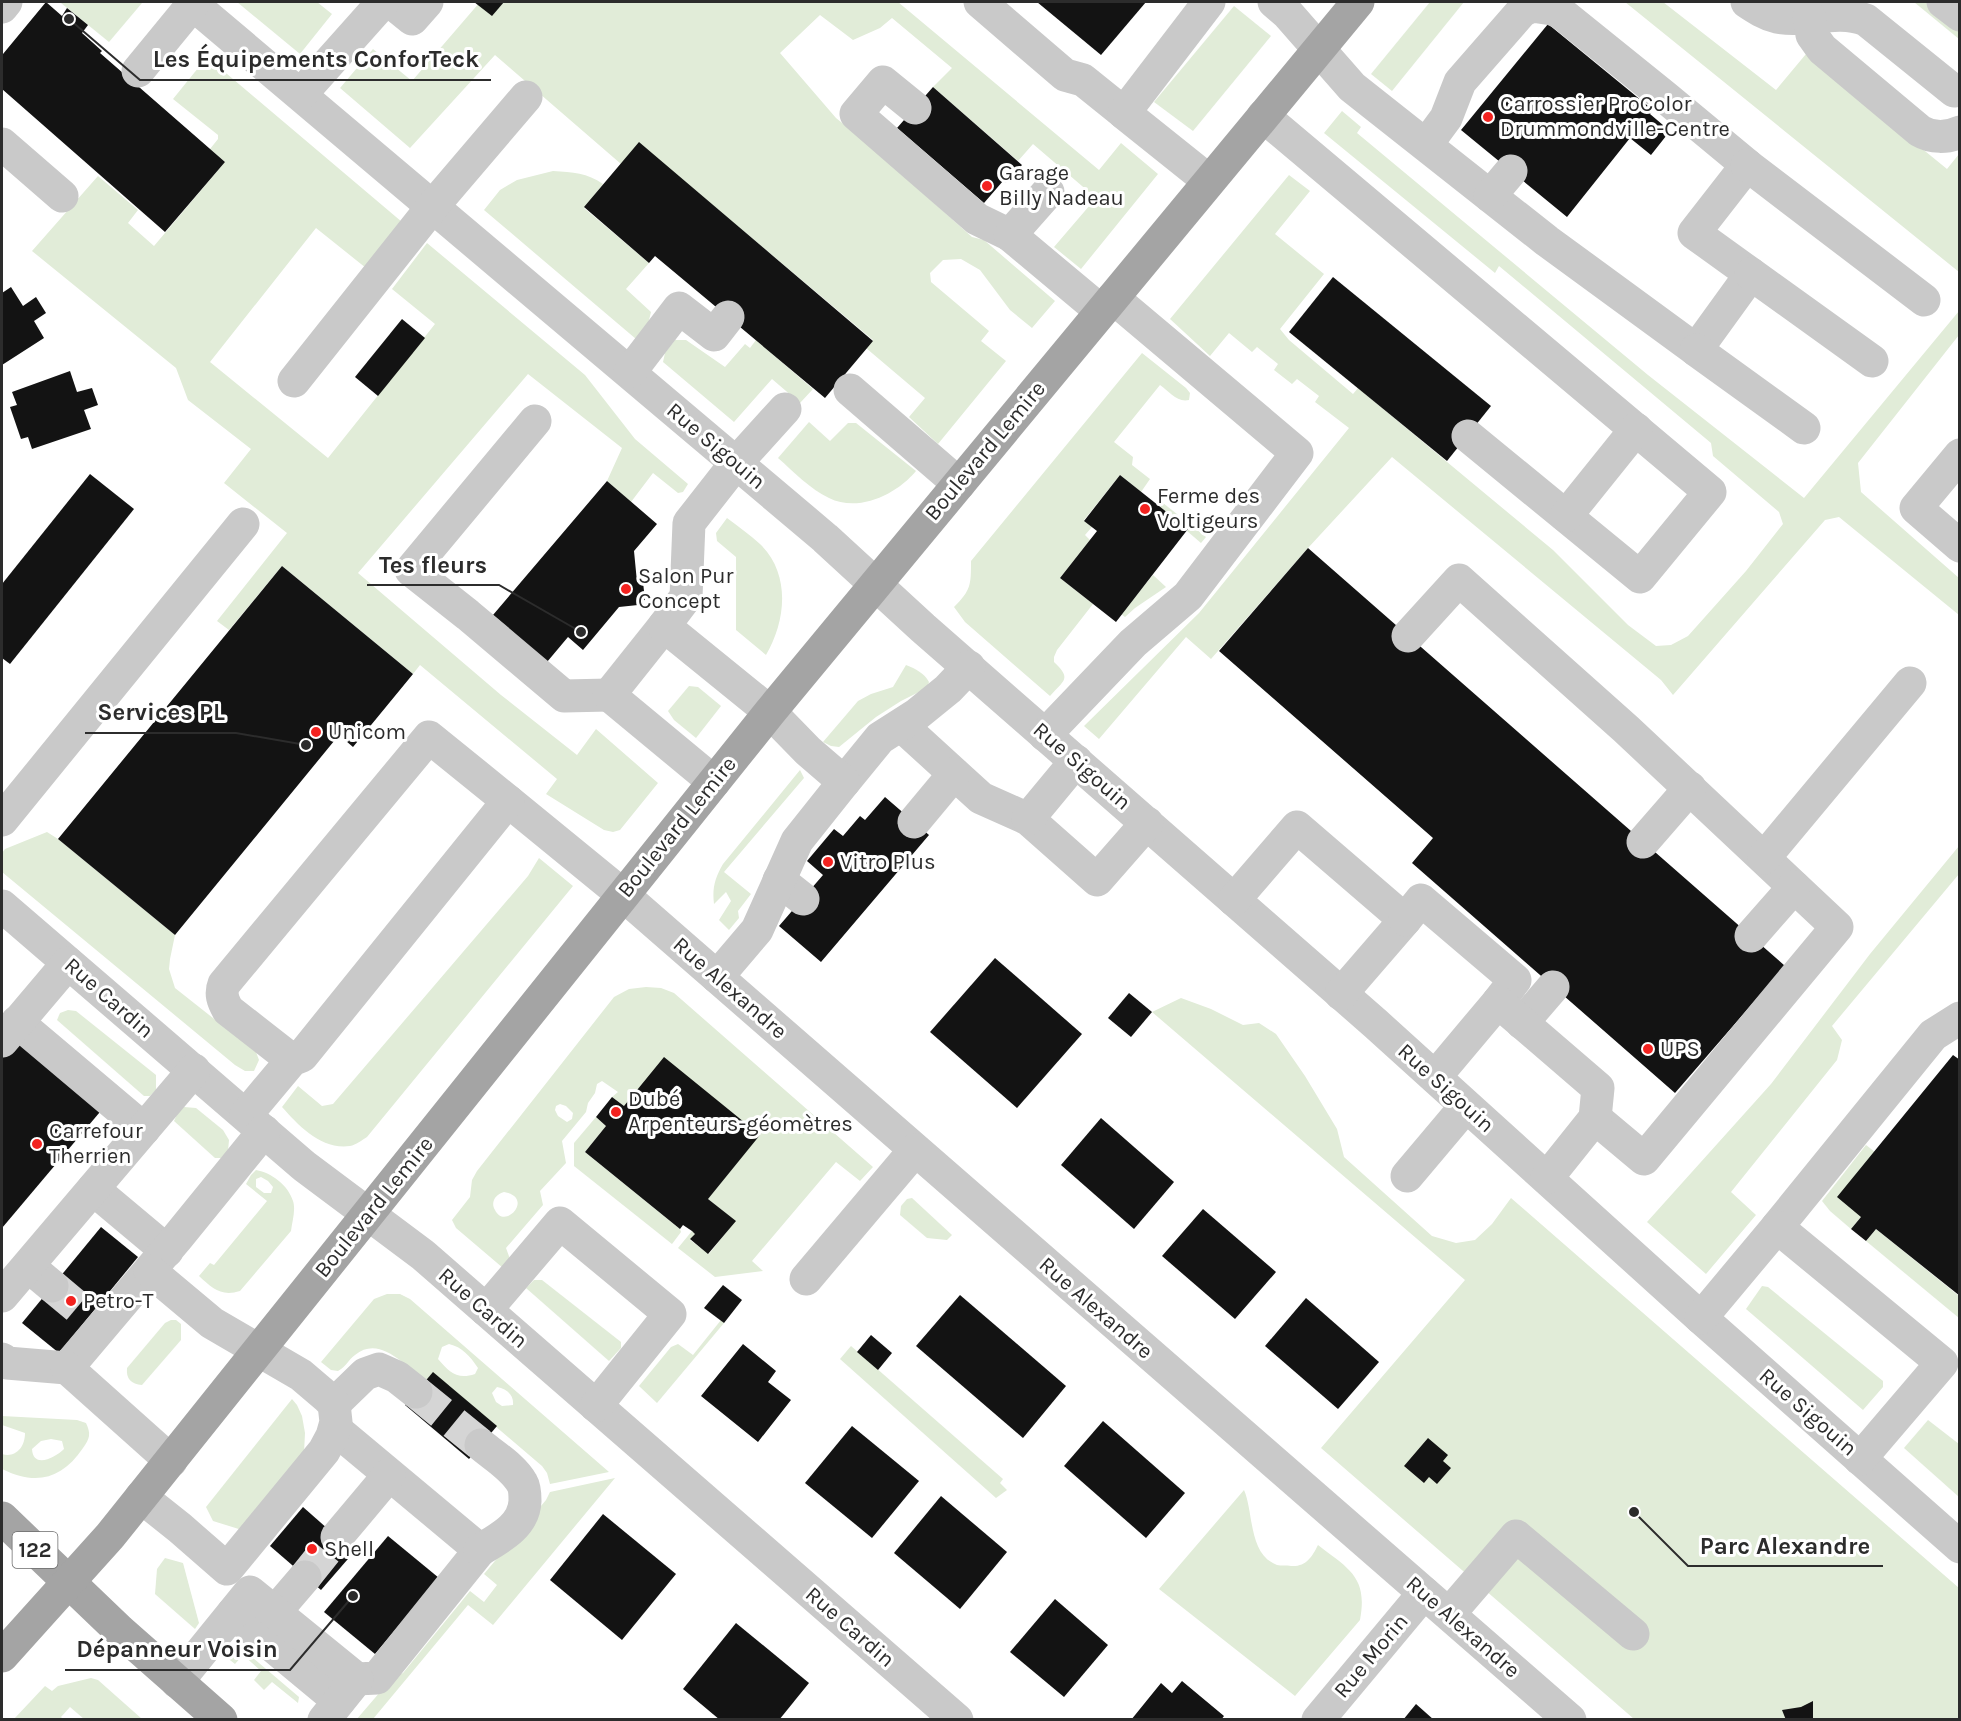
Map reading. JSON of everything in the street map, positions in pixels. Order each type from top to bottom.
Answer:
[{"type":"main road","name":"Boulevard Lemire","points":[[2,1656],[110,1536],[770,711],[1358,2]]},
{"type":"main road","name":"122","points":[[2,1518],[120,1631],[221,1719]]},
{"type":"street","points":[[2,7],[6,2]]},
{"type":"street","points":[[301,94],[383,2]]},
{"type":"street","points":[[391,2],[412,19],[427,2]]},
{"type":"street","points":[[980,2],[1065,75],[1083,80],[1209,181]]},
{"type":"street","points":[[1124,113],[1209,2]]},
{"type":"street","points":[[1274,2],[1288,14],[1352,87],[1548,241],[1804,428]]},
{"type":"street","points":[[1747,2],[1766,14],[1778,17],[1849,15],[1866,20],[1954,91]]},
{"type":"street","points":[[1943,2],[1959,15]]},
{"type":"street","points":[[138,71],[192,3]]},
{"type":"street","name":"Rue Sigouin","points":[[192,3],[825,538],[923,628],[1435,1077],[1959,1547]]},
{"type":"street","points":[[1426,145],[1446,118],[1460,82],[1522,10],[1532,6],[1552,9],[1561,13],[1609,63],[1924,300]]},
{"type":"street","points":[[1809,16],[1812,35],[1822,49],[1920,131],[1945,137],[1959,132]]},
{"type":"street","points":[[915,108],[883,82],[856,114],[977,219],[1010,235],[1107,305],[1297,453],[1188,596],[1133,643],[1045,735]]},
{"type":"street","points":[[294,381],[434,206],[526,97]]},
{"type":"street","points":[[1263,116],[1710,492],[1640,577],[1468,436]]},
{"type":"street","points":[[2,144],[62,196]]},
{"type":"street","points":[[1747,165],[1694,233],[1872,361]]},
{"type":"street","points":[[1490,196],[1511,171]]},
{"type":"street","points":[[1010,235],[1048,192]]},
{"type":"street","points":[[1696,350],[1751,274]]},
{"type":"street","points":[[630,372],[679,308],[714,335],[728,317]]},
{"type":"street","points":[[850,390],[959,484]]},
{"type":"street","points":[[609,695],[686,597],[689,523],[736,463],[785,409]]},
{"type":"street","points":[[535,421],[411,570],[564,696],[609,695],[714,782]]},
{"type":"street","points":[[1566,516],[1636,429]]},
{"type":"street","points":[[1957,464],[1916,508],[1959,546]]},
{"type":"street","points":[[2,820],[243,524]]},
{"type":"street","points":[[1408,636],[1459,580],[1626,729],[1837,927],[1644,1159],[1595,1118]]},
{"type":"street","points":[[664,626],[770,711],[808,751],[844,782]]},
{"type":"street","points":[[717,977],[791,889],[797,841],[844,782],[880,738],[891,729],[902,726],[948,689],[969,667]]},
{"type":"street","points":[[1764,858],[1910,683]]},
{"type":"street","points":[[902,726],[981,798],[1028,819],[1097,880],[1147,823]]},
{"type":"street","name":"Rue Alexandre","points":[[292,1060],[228,1010],[223,1000],[224,984],[429,736],[623,895],[1570,1719]]},
{"type":"street","points":[[1028,819],[1076,761]]},
{"type":"street","points":[[915,822],[954,774]]},
{"type":"street","points":[[1643,842],[1690,788]]},
{"type":"street","points":[[67,1368],[95,1322],[158,1261],[255,1123],[292,1060],[302,1056],[508,801]]},
{"type":"street","points":[[1234,900],[1298,827],[1404,920]]},
{"type":"street","points":[[1751,936],[1794,887]]},
{"type":"street","points":[[1341,994],[1421,900],[1449,910],[1515,980],[1435,1077]]},
{"type":"street","name":"Rue Cardin","points":[[2,906],[304,1166],[413,1247],[957,1719]]},
{"type":"street","points":[[68,963],[9,1032],[144,1129]]},
{"type":"street","points":[[1522,1023],[1553,987]]},
{"type":"street","points":[[1498,1002],[1598,1088],[1595,1118],[1547,1178]]},
{"type":"street","points":[[1701,1318],[1933,1035],[1959,1018]]},
{"type":"street","points":[[2,1296],[40,1276],[93,1189],[194,1070]]},
{"type":"street","points":[[1407,1176],[1466,1106]]},
{"type":"street","points":[[806,1279],[915,1150]]},
{"type":"street","points":[[93,1189],[212,1323],[301,1376],[334,1417],[390,1475],[480,1550]]},
{"type":"street","points":[[486,1310],[560,1223],[670,1314],[597,1406]]},
{"type":"street","points":[[1777,1227],[1951,1367],[1860,1459]]},
{"type":"street","points":[[2,1359],[7,1363],[67,1368],[171,1461]]},
{"type":"street","points":[[227,1569],[324,1451],[334,1417],[364,1374],[379,1369],[397,1377],[416,1392]]},
{"type":"street","points":[[340,1700],[377,1678],[480,1550],[507,1533],[520,1518],[525,1504],[524,1485],[516,1475],[481,1445]]},
{"type":"street","points":[[337,1537],[390,1475]]},
{"type":"street","points":[[141,1497],[227,1569],[242,1603],[340,1700]]},
{"type":"street","points":[[1449,1614],[1516,1536],[1633,1634]]},
{"type":"street","points":[[275,1612],[305,1576]]},
{"type":"street","name":"Rue Morin","points":[[1318,1719],[1424,1593]]},
{"type":"street","points":[[242,1603],[275,1612],[340,1700]]},
{"type":"street","points":[[177,1682],[242,1603]]},
{"type":"green space","points":[[62,2],[141,2],[142,3],[109,42]]},
{"type":"green space","points":[[237,2],[317,2],[332,14],[300,54]]},
{"type":"green space","points":[[480,2],[898,2],[1099,170],[1121,143],[1158,174],[1081,269],[1054,247],[1096,198],[1033,144],[1018,161],[933,87],[952,68],[892,18],[880,28],[853,40],[820,15],[780,53],[836,118],[972,237],[984,240],[1055,301],[1032,328],[1010,310],[980,270],[961,259],[943,260],[930,273],[931,282],[989,331],[981,341],[1006,361],[938,444],[909,417],[925,398],[866,348],[873,340],[639,143],[621,164],[495,55],[410,148],[340,88],[373,49],[412,81]]},
{"type":"green space","points":[[1430,2],[1464,2],[1392,91],[1371,74]]},
{"type":"green space","points":[[1625,2],[1663,2],[1776,90],[1806,54],[1947,169],[1959,154],[1959,272]]},
{"type":"green space","points":[[1914,2],[1926,2],[1959,30],[1959,39]]},
{"type":"green space","points":[[1234,6],[1271,36],[1193,131],[1154,102]]},
{"type":"green space","points":[[207,57],[402,222],[366,268],[316,228],[210,362],[328,458],[435,324],[392,289],[427,243],[585,375],[635,439],[688,484],[683,492],[678,493],[653,473],[631,502],[607,481],[622,448],[528,374],[358,573],[501,695],[577,755],[596,729],[658,783],[620,830],[613,832],[604,830],[546,794],[557,779],[420,665],[413,674],[282,566],[229,630],[217,621],[287,533],[224,483],[251,449],[188,400],[176,368],[32,251],[98,176],[138,210],[128,223],[154,246],[225,162],[210,149],[218,139],[218,135],[173,99]]},
{"type":"green space","points":[[1342,111],[1361,127],[1357,133],[1648,375],[1804,498],[1959,311],[1959,335],[1858,463],[1861,492],[1959,578],[1959,615],[1839,517],[1825,520],[1673,695],[1661,680],[1392,457],[1308,548],[1211,659],[1186,637],[1099,739],[1084,726],[1199,613],[1349,428],[1315,402],[1319,396],[1297,379],[1292,384],[1274,370],[1278,364],[1257,347],[1252,352],[1229,333],[1210,356],[1170,319],[1289,175],[1310,191],[1275,234],[1324,274],[1280,329],[1289,340],[1353,394],[1358,388],[1553,550],[1628,625],[1656,646],[1671,645],[1688,636],[1746,571],[1783,524],[1779,512],[1713,456],[1711,443],[1499,266],[1495,273],[1324,133]]},
{"type":"green space","points":[[553,171],[580,174],[603,184],[584,208],[649,263],[626,289],[651,312],[648,324],[636,339],[484,210],[500,190],[517,180]]},
{"type":"green space","points":[[675,340],[686,340],[725,367],[745,344],[750,348],[756,340],[813,389],[800,403],[772,379],[734,422],[663,362],[665,353]]},
{"type":"green space","points":[[1142,353],[1186,388],[1190,393],[1189,400],[1177,398],[1160,385],[1114,442],[1133,457],[1132,465],[1150,479],[1141,492],[1120,475],[1084,520],[1092,527],[1085,535],[1090,540],[1060,578],[1093,604],[1057,650],[1054,662],[1063,672],[1064,679],[1050,696],[965,622],[954,607],[969,587],[971,561]]},
{"type":"green space","points":[[809,422],[830,441],[848,423],[856,423],[916,471],[899,487],[877,499],[853,503],[829,498],[809,485],[778,458]]},
{"type":"green space","points":[[1163,503],[1206,537],[1201,543],[1187,531],[1188,529],[1160,507]]},
{"type":"green space","points":[[727,518],[760,544],[770,556],[781,583],[781,613],[778,628],[766,655],[736,630],[736,557],[717,541],[716,533]]},
{"type":"green space","points":[[1153,575],[1166,587],[1125,617],[1121,614]]},
{"type":"green space","points":[[906,665],[925,676],[929,682],[927,688],[876,717],[839,747],[823,742],[858,701],[893,687]]},
{"type":"green space","points":[[689,686],[698,687],[721,706],[696,738],[674,720],[668,711]]},
{"type":"green space","points":[[800,770],[804,778],[724,872],[751,894],[738,911],[739,918],[729,930],[719,920],[731,901],[726,892],[714,904],[713,893],[718,874],[723,864]]},
{"type":"green space","points":[[47,832],[175,935],[169,969],[175,988],[256,1052],[259,1060],[254,1071],[245,1071],[235,1065],[2,872],[2,853],[5,849]]},
{"type":"green space","points":[[1959,846],[1959,874],[1832,1026],[1842,1040],[1837,1060],[1731,1192],[1756,1215],[1706,1274],[1647,1222],[1771,1084],[1870,954]]},
{"type":"green space","points":[[539,858],[573,886],[367,1137],[357,1144],[339,1146],[320,1140],[303,1129],[282,1107],[298,1086],[322,1106],[333,1104],[528,876]]},
{"type":"green space","points":[[661,988],[674,993],[873,1167],[860,1181],[836,1162],[752,1261],[763,1271],[715,1277],[678,1248],[692,1231],[695,1234],[690,1240],[709,1254],[735,1221],[708,1199],[624,1106],[612,1097],[618,1092],[602,1081],[597,1084],[586,1112],[562,1141],[566,1163],[540,1191],[543,1205],[506,1248],[510,1259],[503,1268],[456,1228],[452,1220],[470,1197],[472,1180],[477,1171],[614,997],[629,989]],"holes":[[[560,1104],[573,1113],[572,1119],[567,1122],[558,1116],[555,1110]],[[504,1192],[513,1195],[517,1200],[515,1211],[505,1217],[495,1210],[493,1204],[496,1196]]]},
{"type":"green space","points":[[1181,998],[1211,1009],[1243,1025],[1259,1023],[1276,1034],[1337,1129],[1344,1157],[1432,1236],[1456,1243],[1475,1240],[1492,1224],[1511,1198],[1959,1588],[1959,1719],[1634,1719],[1321,1448],[1465,1280],[1152,1012]]},
{"type":"green space","points":[[68,1010],[76,1011],[156,1075],[156,1090],[150,1096],[144,1096],[57,1020],[60,1013]]},
{"type":"green space","points":[[184,1107],[196,1108],[223,1130],[229,1140],[228,1151],[221,1158],[215,1158],[174,1121],[178,1112]]},
{"type":"green space","points":[[596,1117],[606,1126],[585,1152],[680,1229],[681,1232],[672,1244],[574,1166],[574,1143]]},
{"type":"green space","points":[[1866,1145],[1875,1152],[1861,1217],[1851,1229],[1822,1201]]},
{"type":"green space","points":[[256,1170],[268,1174],[279,1181],[291,1195],[294,1212],[291,1231],[240,1291],[222,1292],[213,1288],[199,1276],[210,1263],[214,1265],[267,1201],[246,1184]],"holes":[[[261,1177],[273,1187],[271,1193],[264,1193],[256,1187],[256,1179]]]},
{"type":"green space","points":[[912,1198],[952,1235],[947,1240],[927,1238],[900,1215],[901,1206],[907,1199]]},
{"type":"green space","points":[[1876,1229],[1959,1296],[1959,1318],[1866,1241]]},
{"type":"green space","points":[[534,1280],[542,1280],[621,1342],[621,1348],[609,1361],[526,1288]]},
{"type":"green space","points":[[1762,1286],[1768,1287],[1883,1381],[1883,1387],[1863,1410],[1746,1309]]},
{"type":"green space","points":[[387,1294],[400,1294],[410,1299],[609,1472],[550,1484],[542,1466],[433,1373],[424,1382],[401,1361],[383,1350],[374,1348],[364,1350],[338,1371],[331,1370],[321,1362],[374,1299]],"holes":[[[449,1344],[458,1347],[469,1356],[478,1368],[475,1374],[469,1376],[454,1374],[438,1359],[442,1347]],[[497,1387],[509,1393],[513,1405],[502,1406],[496,1402],[492,1393]]]},
{"type":"green space","points":[[176,1320],[181,1324],[181,1340],[142,1385],[132,1382],[128,1378],[127,1368],[165,1323]]},
{"type":"green space","points":[[721,1320],[724,1323],[657,1403],[639,1386],[671,1347],[678,1344],[693,1355]]},
{"type":"green space","points":[[851,1346],[1003,1479],[1000,1483],[1007,1490],[996,1498],[840,1359]]},
{"type":"green space","points":[[292,1399],[302,1416],[305,1433],[304,1453],[242,1530],[213,1521],[206,1507]]},
{"type":"green space","points":[[2,1416],[77,1420],[86,1423],[89,1436],[75,1458],[57,1473],[37,1478],[26,1477],[2,1469],[2,1454],[11,1455],[18,1451],[25,1438],[25,1433],[2,1425]],"holes":[[[51,1439],[62,1441],[64,1449],[55,1456],[40,1460],[33,1455],[32,1449],[41,1441]]]},
{"type":"green space","points":[[1928,1420],[1959,1444],[1959,1497],[1904,1448]]},
{"type":"green space","points":[[615,1478],[493,1625],[468,1605],[373,1719],[356,1720],[393,1677],[403,1673],[470,1591],[484,1602],[497,1585],[484,1574],[546,1500],[550,1492]]},
{"type":"green space","points":[[1244,1490],[1256,1542],[1268,1560],[1277,1565],[1301,1565],[1311,1557],[1318,1545],[1354,1575],[1361,1594],[1360,1620],[1295,1696],[1159,1589]]},
{"type":"green space","points":[[165,1558],[183,1563],[199,1623],[195,1629],[155,1594],[157,1569]]},
{"type":"green space","points":[[236,1647],[240,1647],[299,1697],[298,1703],[272,1682],[264,1690],[254,1680],[261,1671],[243,1655],[235,1664],[226,1657]]},
{"type":"green space","points":[[91,1678],[98,1680],[142,1719],[84,1719],[70,1707],[61,1717],[63,1719],[14,1719],[45,1686],[52,1691],[58,1686]]},
{"type":"building","points":[[46,2],[62,16],[67,8],[88,25],[82,33],[102,51],[100,53],[225,162],[165,232],[2,89],[2,54]]},
{"type":"building","points":[[474,2],[504,2],[492,16]]},
{"type":"building","points":[[1037,2],[1146,2],[1101,55]]},
{"type":"building","points":[[1548,24],[1653,110],[1650,114],[1670,131],[1651,155],[1630,138],[1567,217],[1461,130]]},
{"type":"building","points":[[933,87],[1022,165],[1006,183],[1003,181],[984,203],[897,128]]},
{"type":"building","points":[[639,142],[873,341],[825,398],[655,256],[649,263],[584,207]]},
{"type":"building","points":[[1333,277],[1491,406],[1447,461],[1289,332]]},
{"type":"building","points":[[11,287],[23,306],[36,297],[46,313],[34,321],[44,338],[2,365],[2,293]]},
{"type":"building","points":[[402,319],[425,338],[378,396],[355,377]]},
{"type":"building","points":[[70,371],[77,392],[92,388],[98,405],[84,410],[91,429],[32,449],[28,437],[21,439],[10,407],[17,405],[12,392]]},
{"type":"building","points":[[90,474],[134,509],[10,664],[2,658],[2,584]]},
{"type":"building","points":[[1120,475],[1188,529],[1116,622],[1060,578],[1097,531],[1084,521]]},
{"type":"building","points":[[607,481],[657,524],[634,551],[637,582],[643,582],[645,600],[638,601],[638,605],[619,607],[583,650],[568,637],[547,662],[493,615]]},
{"type":"building","points":[[1308,548],[1785,966],[1675,1093],[1412,863],[1433,838],[1219,651]]},
{"type":"building","points":[[282,566],[413,674],[353,747],[339,735],[175,935],[58,839]]},
{"type":"building","points":[[885,797],[929,835],[821,962],[779,926],[823,875],[807,861],[834,829],[843,836],[860,816],[865,820]]},
{"type":"building","points":[[995,958],[1082,1034],[1017,1108],[930,1032]]},
{"type":"building","points":[[1129,993],[1152,1012],[1131,1037],[1108,1018]]},
{"type":"building","name":"Carrefour Therrien","points":[[20,1034],[105,1106],[2,1228],[2,1055]]},
{"type":"building","points":[[1953,1055],[1960,1060],[1960,1296],[1876,1229],[1866,1241],[1851,1229],[1861,1217],[1837,1197]]},
{"type":"building","points":[[664,1057],[760,1135],[708,1199],[736,1221],[708,1254],[690,1239],[695,1234],[692,1231],[683,1225],[680,1229],[585,1152],[606,1126],[596,1117],[612,1097],[624,1106]]},
{"type":"building","points":[[1101,1118],[1174,1182],[1134,1229],[1061,1165]]},
{"type":"building","points":[[1203,1209],[1276,1272],[1235,1319],[1162,1256]]},
{"type":"building","name":"Petro-T","points":[[101,1227],[138,1257],[59,1353],[22,1323]]},
{"type":"building","points":[[723,1285],[742,1300],[724,1323],[704,1308]]},
{"type":"building","points":[[960,1295],[1066,1386],[1023,1438],[916,1346]]},
{"type":"building","points":[[1306,1298],[1379,1362],[1338,1409],[1265,1346]]},
{"type":"building","points":[[871,1335],[892,1353],[878,1370],[857,1352]]},
{"type":"building","points":[[743,1344],[776,1371],[768,1382],[791,1400],[758,1442],[701,1396]]},
{"type":"building","points":[[433,1372],[497,1426],[469,1459],[405,1405]]},
{"type":"building","points":[[1103,1421],[1185,1493],[1146,1538],[1064,1466]]},
{"type":"building","points":[[852,1426],[919,1481],[872,1538],[805,1483]]},
{"type":"building","points":[[1428,1438],[1448,1455],[1443,1461],[1451,1468],[1437,1484],[1429,1477],[1424,1483],[1404,1466]]},
{"type":"building","points":[[941,1496],[1007,1552],[960,1609],[894,1553]]},
{"type":"building","name":"Shell","points":[[303,1507],[354,1552],[321,1590],[270,1546]]},
{"type":"building","points":[[603,1514],[676,1574],[622,1640],[550,1580]]},
{"type":"building","points":[[388,1536],[439,1578],[375,1654],[324,1612]]},
{"type":"building","points":[[1055,1599],[1108,1645],[1064,1697],[1010,1652]]},
{"type":"building","points":[[736,1623],[809,1683],[779,1720],[720,1720],[683,1689]]},
{"type":"building","points":[[1182,1681],[1224,1716],[1221,1720],[1131,1720],[1161,1683],[1172,1693]]},
{"type":"building","points":[[1813,1701],[1813,1720],[1786,1720],[1782,1710],[1801,1707]]},
{"type":"building","points":[[1416,1704],[1434,1720],[1403,1720]]},
{"type":"tunnel","points":[[52,1286],[89,1317]]},
{"type":"tunnel","points":[[416,1392],[481,1445]]},
{"type":"tunnel","points":[[305,1577],[337,1537]]},
{"type":"place","name":"Les Équipements ConforTeck","points":[[69,19]]},
{"type":"place","name":"Carrossier ProColor Drummondville-Centre","points":[[1488,117]]},
{"type":"place","name":"Garage Billy Nadeau","points":[[987,186]]},
{"type":"place","name":"Ferme des Voltigeurs","points":[[1145,509]]},
{"type":"place","name":"Salon Pur Concept","points":[[626,589]]},
{"type":"place","name":"Tes fleurs","points":[[581,632]]},
{"type":"place","name":"Unicom","points":[[316,732]]},
{"type":"place","name":"Services PL","points":[[306,745]]},
{"type":"place","name":"Vitro Plus","points":[[828,862]]},
{"type":"place","name":"UPS","points":[[1648,1049]]},
{"type":"place","name":"Dubé Arpenteurs-géomètres","points":[[616,1112]]},
{"type":"place","name":"Carrefour Therrien","points":[[37,1144]]},
{"type":"place","name":"Petro-T","points":[[71,1301]]},
{"type":"place","name":"Parc Alexandre","points":[[1634,1512]]},
{"type":"place","name":"Shell","points":[[312,1549]]},
{"type":"place","name":"Dépanneur Voisin","points":[[353,1596]]}]
